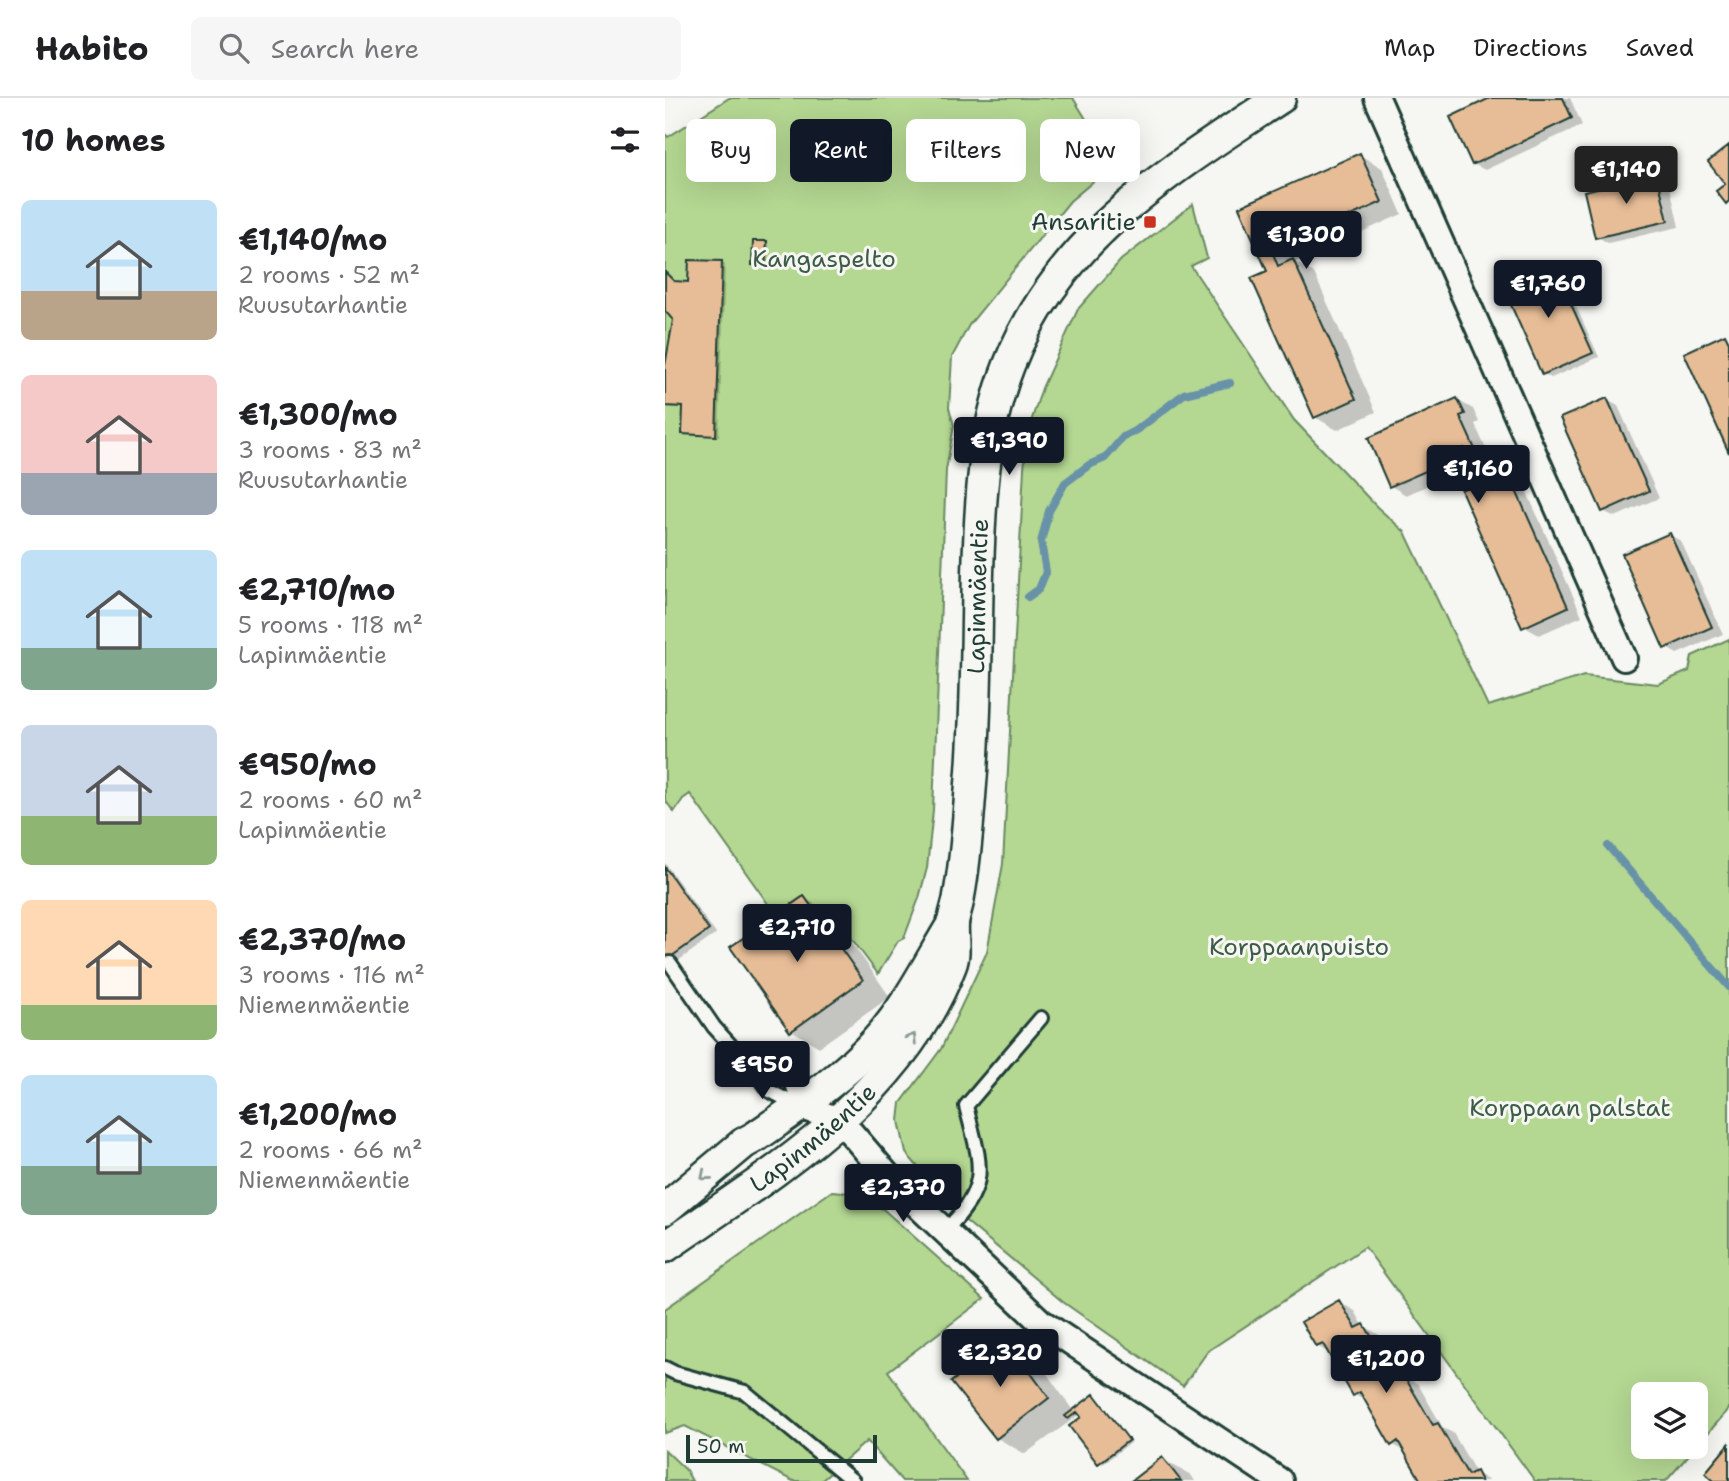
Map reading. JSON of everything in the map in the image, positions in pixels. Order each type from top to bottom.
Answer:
[{"type":"street","points":[[1377,98],[1624,657]]},
{"type":"street","name":"Lapinmäentie","points":[[665,1247],[771,1175],[840,1120],[898,1060],[929,1011],[953,962],[953,923],[965,851],[973,756],[984,466],[994,415],[1008,367],[1025,329],[1049,290],[1104,227],[1264,102]]},
{"type":"street","name":"Lapinmäentie","points":[[665,1209],[744,1143],[841,1074],[877,1041],[907,1001],[953,923]]},
{"type":"street","points":[[799,1106],[840,1120],[870,1157],[944,1232],[1041,1322],[1280,1481]]},
{"type":"lane","points":[[670,963],[714,1027],[734,1049],[760,1052],[781,1060],[790,1073],[799,1106]]},
{"type":"lane","points":[[944,1232],[972,1200],[979,1182],[978,1152],[966,1106],[1041,1018]]},
{"type":"lane","points":[[760,1052],[759,1077],[768,1090],[799,1106]]},
{"type":"lane","points":[[665,1368],[745,1392],[853,1481]]},
{"type":"green space","name":"Kangaspelto","points":[[729,98],[1073,98],[1086,119],[1040,119],[1040,182],[1093,182],[1070,201],[969,325],[952,357],[949,408],[954,425],[946,470],[933,810],[927,868],[904,938],[898,941],[878,974],[831,911],[820,919],[804,896],[776,915],[690,794],[674,812],[665,800],[665,134],[668,137],[686,125],[686,182],[776,182],[776,119],[696,119]]},
{"type":"green space","name":"Korppaanpuisto","points":[[1193,204],[1207,258],[1191,266],[1294,420],[1377,507],[1405,532],[1488,706],[1584,676],[1658,684],[1689,671],[1692,656],[1729,639],[1729,1409],[1708,1433],[1708,1382],[1631,1382],[1631,1459],[1685,1459],[1666,1481],[1535,1481],[1365,1247],[1208,1351],[1183,1386],[1063,1302],[961,1217],[906,1153],[899,1121],[901,1103],[941,1049],[987,952],[1003,864],[1024,468],[1029,428],[1042,388],[1078,309],[1121,260]]},
{"type":"green space","points":[[832,1191],[853,1193],[883,1209],[984,1299],[888,1371],[967,1481],[902,1481],[867,1441],[821,1481],[793,1481],[685,1426],[665,1433],[665,1309]]},
{"type":"green space","points":[[665,1450],[686,1470],[692,1481],[665,1481]]},
{"type":"building","points":[[1490,98],[1563,98],[1572,118],[1472,165],[1450,117]]},
{"type":"building","points":[[1729,145],[1729,201],[1726,204],[1716,191],[1725,184],[1708,162]]},
{"type":"building","points":[[1360,153],[1382,202],[1272,251],[1278,266],[1293,259],[1356,399],[1314,418],[1251,278],[1267,271],[1239,207]]},
{"type":"building","points":[[1657,174],[1668,221],[1595,238],[1584,191]]},
{"type":"building","points":[[753,241],[767,241],[765,266],[752,265]]},
{"type":"building","points":[[689,260],[722,261],[716,436],[682,434],[683,407],[665,406],[665,366],[673,320],[665,311],[665,272],[674,281],[688,282]]},
{"type":"building","points":[[1553,264],[1593,353],[1542,375],[1503,287]]},
{"type":"building","points":[[1725,334],[1729,342],[1729,453],[1684,353]]},
{"type":"building","points":[[1457,398],[1465,414],[1460,416],[1483,467],[1502,459],[1568,607],[1522,628],[1461,490],[1465,488],[1460,477],[1474,471],[1464,448],[1447,456],[1449,461],[1389,487],[1368,438]]},
{"type":"building","points":[[1607,398],[1649,491],[1602,512],[1560,418]]},
{"type":"building","points":[[1670,533],[1712,627],[1664,649],[1622,554]]},
{"type":"building","points":[[665,867],[709,930],[665,961]]},
{"type":"building","points":[[804,896],[863,980],[790,1032],[730,947]]},
{"type":"building","points":[[1339,1300],[1356,1328],[1364,1324],[1396,1378],[1403,1374],[1433,1425],[1438,1423],[1468,1475],[1476,1471],[1481,1481],[1421,1481],[1398,1441],[1391,1446],[1360,1392],[1353,1396],[1323,1344],[1316,1347],[1301,1322]]},
{"type":"building","points":[[1006,1339],[1049,1398],[996,1439],[951,1382]]},
{"type":"building","points":[[1094,1394],[1129,1440],[1098,1464],[1069,1426],[1081,1417],[1077,1412],[1068,1419],[1065,1416]]},
{"type":"building","points":[[1729,1444],[1729,1481],[1714,1481],[1705,1473]]},
{"type":"building","points":[[1162,1457],[1181,1481],[1131,1481]]},
{"type":"waterway","points":[[1028,597],[1039,589],[1046,572],[1041,542],[1049,511],[1065,483],[1089,465],[1105,458],[1123,437],[1138,429],[1184,394],[1230,383]]},
{"type":"waterway","points":[[1608,846],[1729,987]]},
{"type":"place","name":"Ansaritie","points":[[1150,222]]},
{"type":"park label","name":"Korppaan palstat","points":[[1570,1108]]}]
